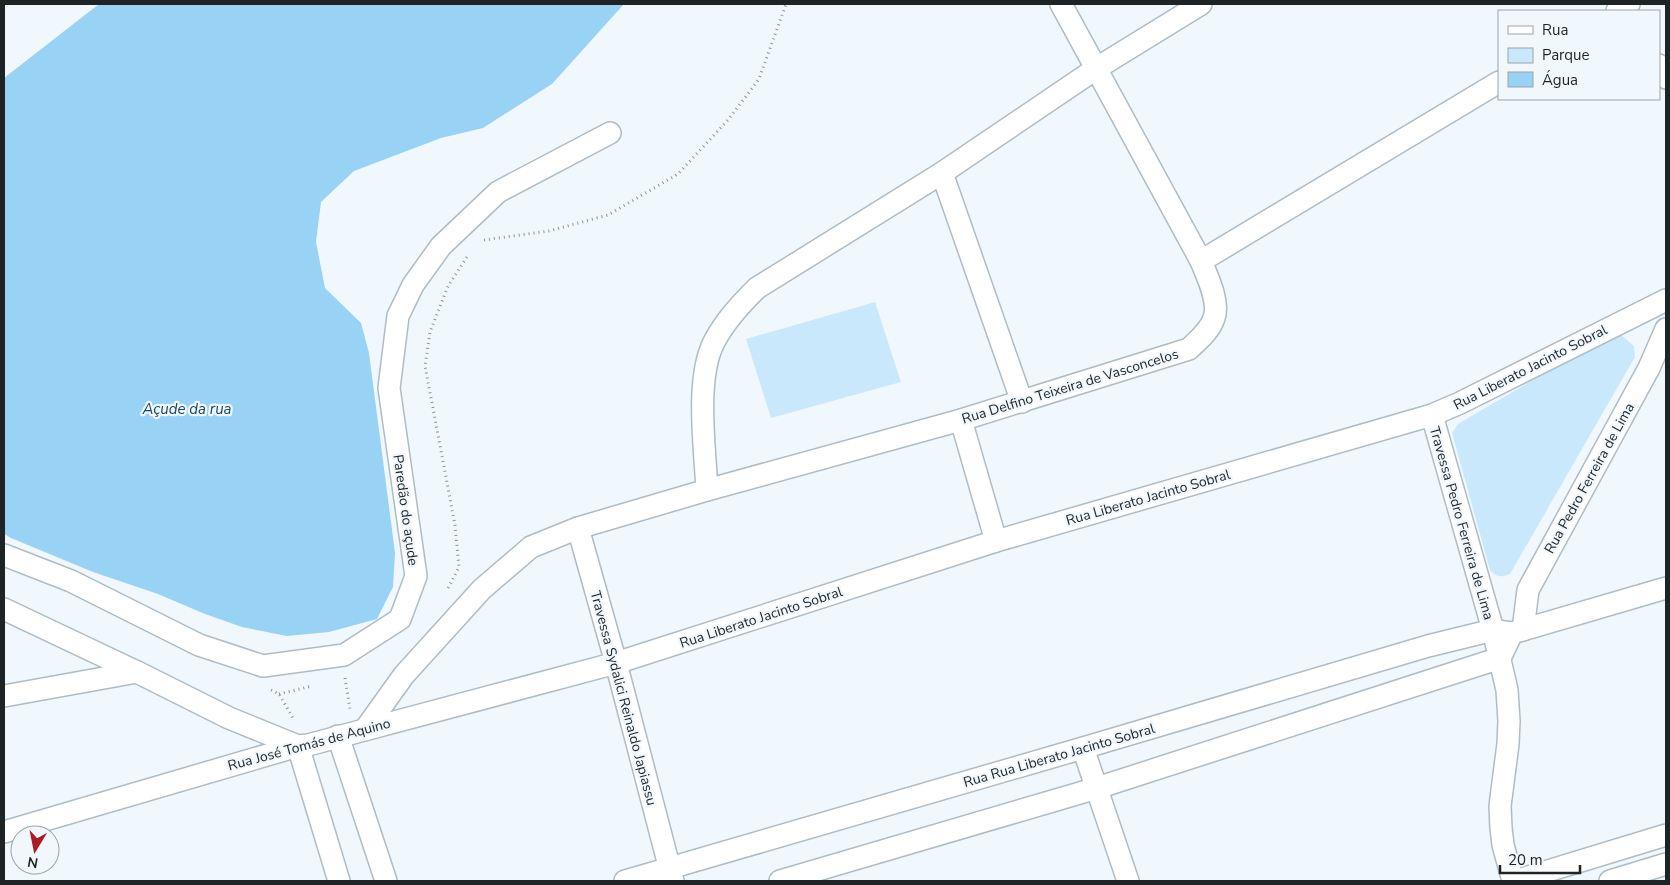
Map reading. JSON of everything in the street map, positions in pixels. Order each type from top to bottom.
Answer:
[{"type":"street","points":[[1061,4],[1201,261],[1498,83]]},
{"type":"street","points":[[707,490],[703,409],[705,374],[713,343],[733,312],[757,288],[942,173],[1096,68],[1201,4]]},
{"type":"street","points":[[1660,67],[1666,78]]},
{"type":"street","name":"Paredão do açude","points":[[4,555],[71,581],[199,645],[263,666],[344,655],[400,619],[416,576],[389,388],[398,316],[413,285],[440,246],[498,192],[610,133]]},
{"type":"street","points":[[942,173],[1022,402]]},
{"type":"street","name":"Rua Delfino Teixeira de Vasconcelos","points":[[353,732],[482,588],[531,547],[578,528],[707,490],[961,420],[1189,349],[1205,333],[1215,318],[1215,303],[1201,261]]},
{"type":"street","name":"Rua Liberato Jacinto Sobral","points":[[616,663],[996,541],[1432,415],[1460,403],[1666,300]]},
{"type":"street","name":"Rua Pedro Ferreira de Lima","points":[[1500,658],[1509,631],[1528,590],[1658,366],[1666,329]]},
{"type":"street","name":"Travessa Pedro Ferreira de Lima","points":[[1432,415],[1509,631]]},
{"type":"street","points":[[961,420],[996,541]]},
{"type":"street","name":"Travessa Sydalici Reinaldo Japiassu","points":[[578,528],[616,663],[671,875]]},
{"type":"street","name":"Rua Rua Liberato Jacinto Sobral","points":[[625,881],[671,875],[1083,748],[1428,646],[1509,631],[1666,588]]},
{"type":"street","points":[[4,609],[138,672],[229,718],[298,746],[339,881]]},
{"type":"street","points":[[780,881],[1097,788],[1500,658],[1509,721],[1500,806],[1501,828],[1503,845],[1514,881],[1666,835]]},
{"type":"street","name":"Rua José Tomás de Aquino","points":[[4,832],[298,746],[616,663]]},
{"type":"street","points":[[4,696],[138,672]]},
{"type":"street","points":[[353,732],[386,881]]},
{"type":"street","points":[[1083,748],[1128,881]]},
{"type":"street","points":[[1610,881],[1666,864]]},
{"type":"path","points":[[478,241],[549,230],[608,215],[678,174],[728,120],[759,78],[786,4]]},
{"type":"path","points":[[447,590],[459,568],[455,525],[425,366],[430,332],[448,286],[468,256]]},
{"type":"path","points":[[352,674],[345,678],[353,732]]},
{"type":"green space","points":[[875,302],[901,382],[771,418],[746,339]]},
{"type":"green space","points":[[1621,335],[1634,346],[1635,357],[1510,574],[1501,576],[1494,574],[1490,570],[1452,433],[1458,424],[1608,336]]},
{"type":"water","name":"Açude da rua","points":[[99,4],[624,4],[552,84],[483,128],[441,138],[354,171],[321,202],[316,242],[325,288],[361,323],[369,353],[395,553],[393,587],[377,619],[329,632],[287,636],[242,627],[158,594],[93,572],[4,534],[4,78]]}]
